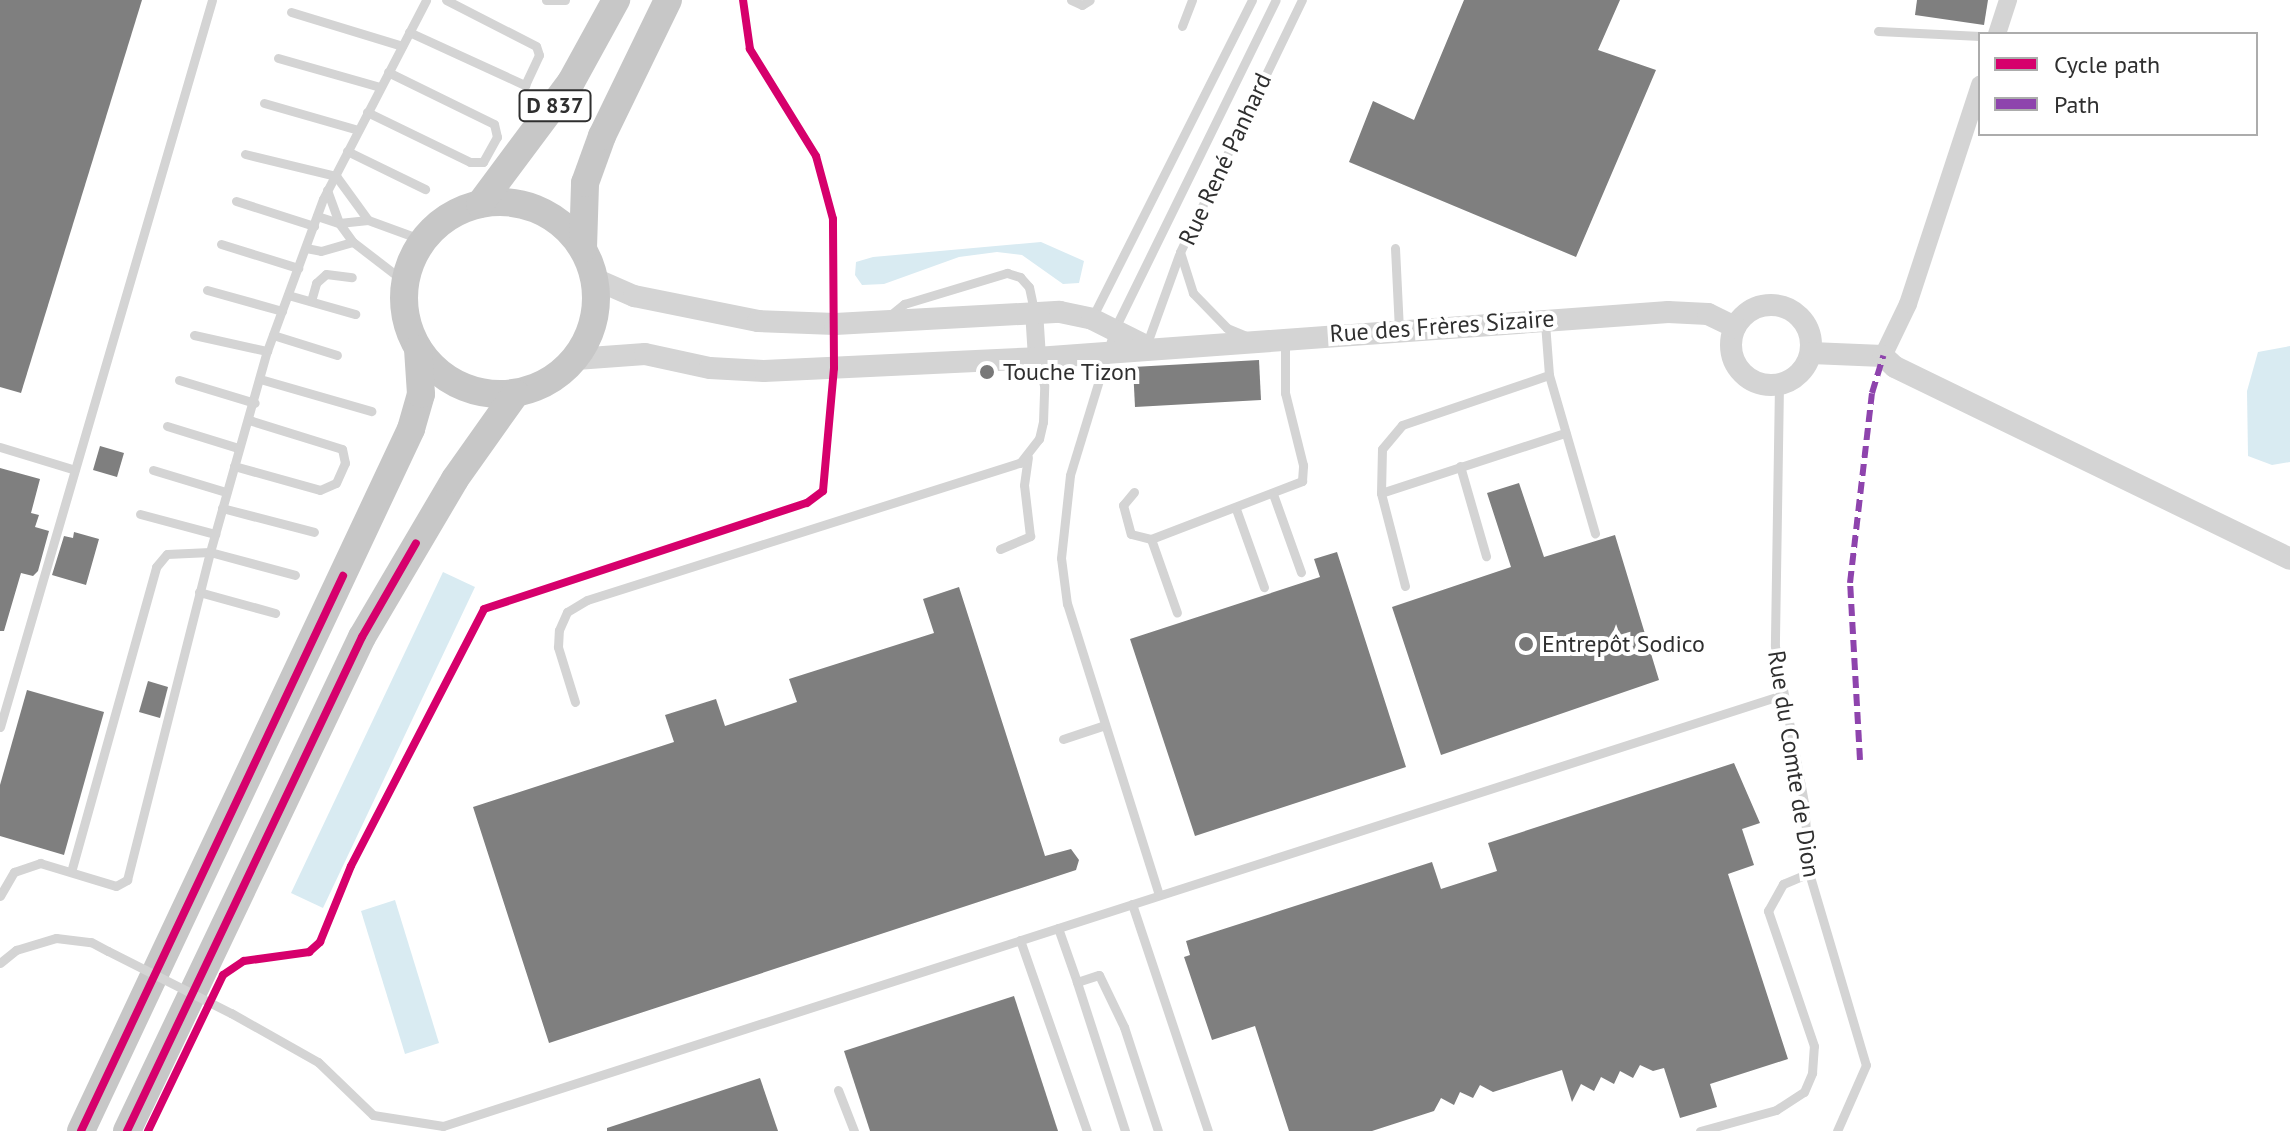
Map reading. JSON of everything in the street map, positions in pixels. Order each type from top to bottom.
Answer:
[{"type":"main road","name":"D 837","points":[[480,204],[571,82],[616,0]]},
{"type":"main road","name":"D 837","points":[[583,248],[585,183],[602,136],[668,0]]},
{"type":"main road","points":[[81,1131],[411,429],[421,394],[418,349],[406,317],[405,282],[423,240],[458,211],[480,204],[527,205],[568,229],[583,248],[595,279],[597,307],[590,334],[576,359],[559,375],[516,393],[493,394],[460,385],[432,367],[418,349]]},
{"type":"main road","points":[[127,1131],[362,637],[449,490],[516,393]]},
{"type":"street","points":[[1998,32],[2008,0]]},
{"type":"street","points":[[1883,356],[1908,304],[1978,91]]},
{"type":"street","points":[[595,279],[634,296],[745,319],[882,322],[1034,311],[1092,319],[1146,346]]},
{"type":"street","points":[[1773,304],[1795,311],[1809,330],[1811,353],[1805,367],[1779,384],[1757,383],[1739,369],[1731,349],[1735,327],[1750,309],[1773,304]]},
{"type":"street","points":[[1034,311],[1037,358]]},
{"type":"street","name":"Rue des Frères Sizaire","points":[[576,359],[645,354],[710,368],[764,371],[1037,358],[1146,346],[1668,312],[1708,314],[1735,327]]},
{"type":"street","points":[[1811,353],[1883,356],[1895,367],[2290,559]]},
{"type":"lane","points":[[0,727],[212,0]]},
{"type":"lane","points":[[0,896],[14,872],[40,863],[116,886],[127,880],[199,592],[238,448],[255,403],[267,351],[327,190],[425,2],[411,0]]},
{"type":"lane","points":[[409,32],[525,85],[539,55],[536,46],[446,0]]},
{"type":"lane","points":[[546,0],[565,0]]},
{"type":"lane","points":[[1071,0],[1082,5],[1090,0]]},
{"type":"lane","points":[[1182,26],[1192,0]]},
{"type":"lane","name":"Rue René Panhard","points":[[1092,319],[1252,0]]},
{"type":"lane","points":[[1159,895],[1071,619],[1061,558],[1070,475],[1105,352],[1115,328],[1276,0]]},
{"type":"lane","name":"Rue René Panhard","points":[[1253,339],[1207,312],[1183,273],[1180,252],[1302,0]]},
{"type":"lane","points":[[291,12],[402,46]]},
{"type":"lane","points":[[1878,31],[1978,36]]},
{"type":"lane","points":[[278,58],[380,87]]},
{"type":"lane","points":[[367,112],[470,162],[483,162],[497,137],[494,124],[388,72]]},
{"type":"lane","points":[[264,103],[358,130]]},
{"type":"lane","points":[[347,151],[425,189]]},
{"type":"lane","points":[[245,154],[336,176],[368,220]]},
{"type":"lane","points":[[327,190],[339,223],[353,242],[405,282]]},
{"type":"lane","points":[[236,201],[316,221],[339,223],[368,220],[423,240]]},
{"type":"lane","points":[[306,248],[321,251],[353,242]]},
{"type":"lane","points":[[221,244],[298,268]]},
{"type":"lane","points":[[1395,248],[1399,329]]},
{"type":"lane","points":[[1146,346],[1180,252]]},
{"type":"lane","points":[[882,322],[904,304],[1007,273],[1020,277],[1029,287],[1034,311]]},
{"type":"lane","points":[[311,301],[316,283],[326,274],[352,277]]},
{"type":"lane","points":[[207,290],[282,311]]},
{"type":"lane","points":[[288,295],[355,314]]},
{"type":"lane","points":[[1545,320],[1549,375],[1595,533]]},
{"type":"lane","points":[[194,335],[267,351]]},
{"type":"lane","points":[[273,335],[337,355]]},
{"type":"lane","points":[[1134,492],[1123,505],[1131,534],[1151,539],[1236,509],[1302,481],[1304,471],[1285,393],[1285,336]]},
{"type":"lane","points":[[1000,549],[1030,536],[1024,485],[1029,454],[1039,439],[1045,403],[1037,358]]},
{"type":"lane","points":[[1405,586],[1381,493],[1382,449],[1402,425],[1549,375]]},
{"type":"lane","points":[[260,379],[371,411]]},
{"type":"lane","points":[[179,380],[255,403]]},
{"type":"lane","name":"Rue du Comte de Dion","points":[[1779,384],[1775,646],[1804,803],[1809,873],[1866,1065],[1837,1131]]},
{"type":"lane","points":[[234,466],[320,490],[336,483],[345,463],[342,449],[249,420]]},
{"type":"lane","points":[[167,426],[238,448]]},
{"type":"lane","points":[[1381,493],[1565,433]]},
{"type":"lane","points":[[0,447],[75,470]]},
{"type":"lane","points":[[575,702],[559,630],[567,612],[587,600],[1000,471],[1029,454]]},
{"type":"lane","points":[[1460,466],[1486,556]]},
{"type":"lane","points":[[153,470],[226,492]]},
{"type":"lane","points":[[1273,494],[1301,572]]},
{"type":"lane","points":[[222,508],[314,532]]},
{"type":"lane","points":[[1236,509],[1264,587]]},
{"type":"lane","points":[[140,514],[215,534]]},
{"type":"lane","points":[[1151,539],[1177,613]]},
{"type":"lane","points":[[71,872],[156,567],[167,554],[210,552],[295,575]]},
{"type":"lane","points":[[199,592],[275,613]]},
{"type":"lane","points":[[0,963],[16,950],[56,938],[91,942],[231,1013],[318,1062],[373,1115],[443,1126],[1782,695]]},
{"type":"lane","points":[[1063,739],[1105,725]]},
{"type":"lane","points":[[1700,1131],[1776,1110],[1804,1092],[1812,1073],[1814,1046],[1768,911],[1783,884],[1809,873]]},
{"type":"lane","points":[[1132,904],[1208,1131]]},
{"type":"lane","points":[[1058,928],[1125,1131]]},
{"type":"lane","points":[[1020,940],[1087,1131]]},
{"type":"lane","points":[[1077,982],[1099,975],[1106,979],[1158,1131]]},
{"type":"lane","points":[[838,1090],[854,1131]]},
{"type":"shaded area","points":[[1041,242],[1084,261],[1079,283],[1063,284],[1022,255],[997,252],[959,257],[884,284],[862,285],[855,275],[856,262],[873,257]]},
{"type":"shaded area","points":[[2290,346],[2290,462],[2272,465],[2248,456],[2247,391],[2258,352]]},
{"type":"shaded area","points":[[443,572],[475,587],[323,908],[291,893]]},
{"type":"shaded area","points":[[395,900],[439,1043],[405,1054],[361,911]]},
{"type":"building","points":[[0,0],[142,0],[21,393],[0,387]]},
{"type":"building","points":[[1464,0],[1620,0],[1598,50],[1656,70],[1576,257],[1349,162],[1373,101],[1414,120]]},
{"type":"building","points":[[1917,0],[1988,0],[1984,25],[1915,15]]},
{"type":"building","points":[[1259,360],[1261,400],[1135,407],[1133,367]]},
{"type":"building","points":[[100,446],[124,453],[117,477],[93,470]]},
{"type":"building","points":[[0,468],[40,479],[31,513],[39,515],[35,527],[49,531],[38,571],[33,576],[21,573],[4,631],[0,631]]},
{"type":"building","name":"Entrepôt Sodico","points":[[1519,483],[1544,557],[1615,535],[1659,680],[1441,755],[1392,607],[1511,567],[1487,493]]},
{"type":"building","points":[[74,532],[99,539],[86,585],[52,575],[64,536],[73,538]]},
{"type":"building","points":[[1337,552],[1406,767],[1195,836],[1130,639],[1320,577],[1314,559]]},
{"type":"building","points":[[959,587],[1045,856],[1071,849],[1079,860],[1076,870],[549,1043],[473,807],[674,742],[665,715],[716,699],[725,726],[797,702],[789,679],[934,633],[923,599]]},
{"type":"building","points":[[148,681],[168,687],[160,718],[139,712]]},
{"type":"building","points":[[27,690],[104,712],[64,855],[0,836],[0,785]]},
{"type":"building","points":[[1734,763],[1760,823],[1742,829],[1754,865],[1728,874],[1788,1059],[1710,1084],[1717,1107],[1680,1118],[1664,1068],[1653,1071],[1640,1065],[1633,1078],[1620,1071],[1614,1084],[1601,1077],[1594,1091],[1581,1084],[1572,1102],[1562,1070],[1493,1092],[1480,1085],[1473,1098],[1460,1092],[1454,1105],[1441,1098],[1434,1111],[1372,1131],[1289,1131],[1255,1026],[1212,1040],[1184,957],[1190,955],[1186,941],[1432,862],[1441,889],[1497,871],[1488,843]]},
{"type":"building","points":[[1014,996],[1058,1131],[870,1131],[844,1051]]},
{"type":"building","points":[[760,1078],[778,1131],[607,1131],[607,1128]]},
{"type":"marked path","points":[[1860,760],[1850,583],[1872,393],[1883,356]]},
{"type":"cycle path","points":[[148,1131],[223,975],[244,961],[309,952],[320,942],[351,866],[484,609],[807,503],[823,491],[834,368],[833,219],[816,156],[750,49],[743,0]]},
{"type":"cycle path","points":[[127,1131],[362,637],[416,543]]},
{"type":"cycle path","points":[[81,1131],[343,576]]},
{"type":"place","name":"Touche Tizon","points":[[987,372]]},
{"type":"place","name":"Entrepôt Sodico","points":[[1526,644]]}]
